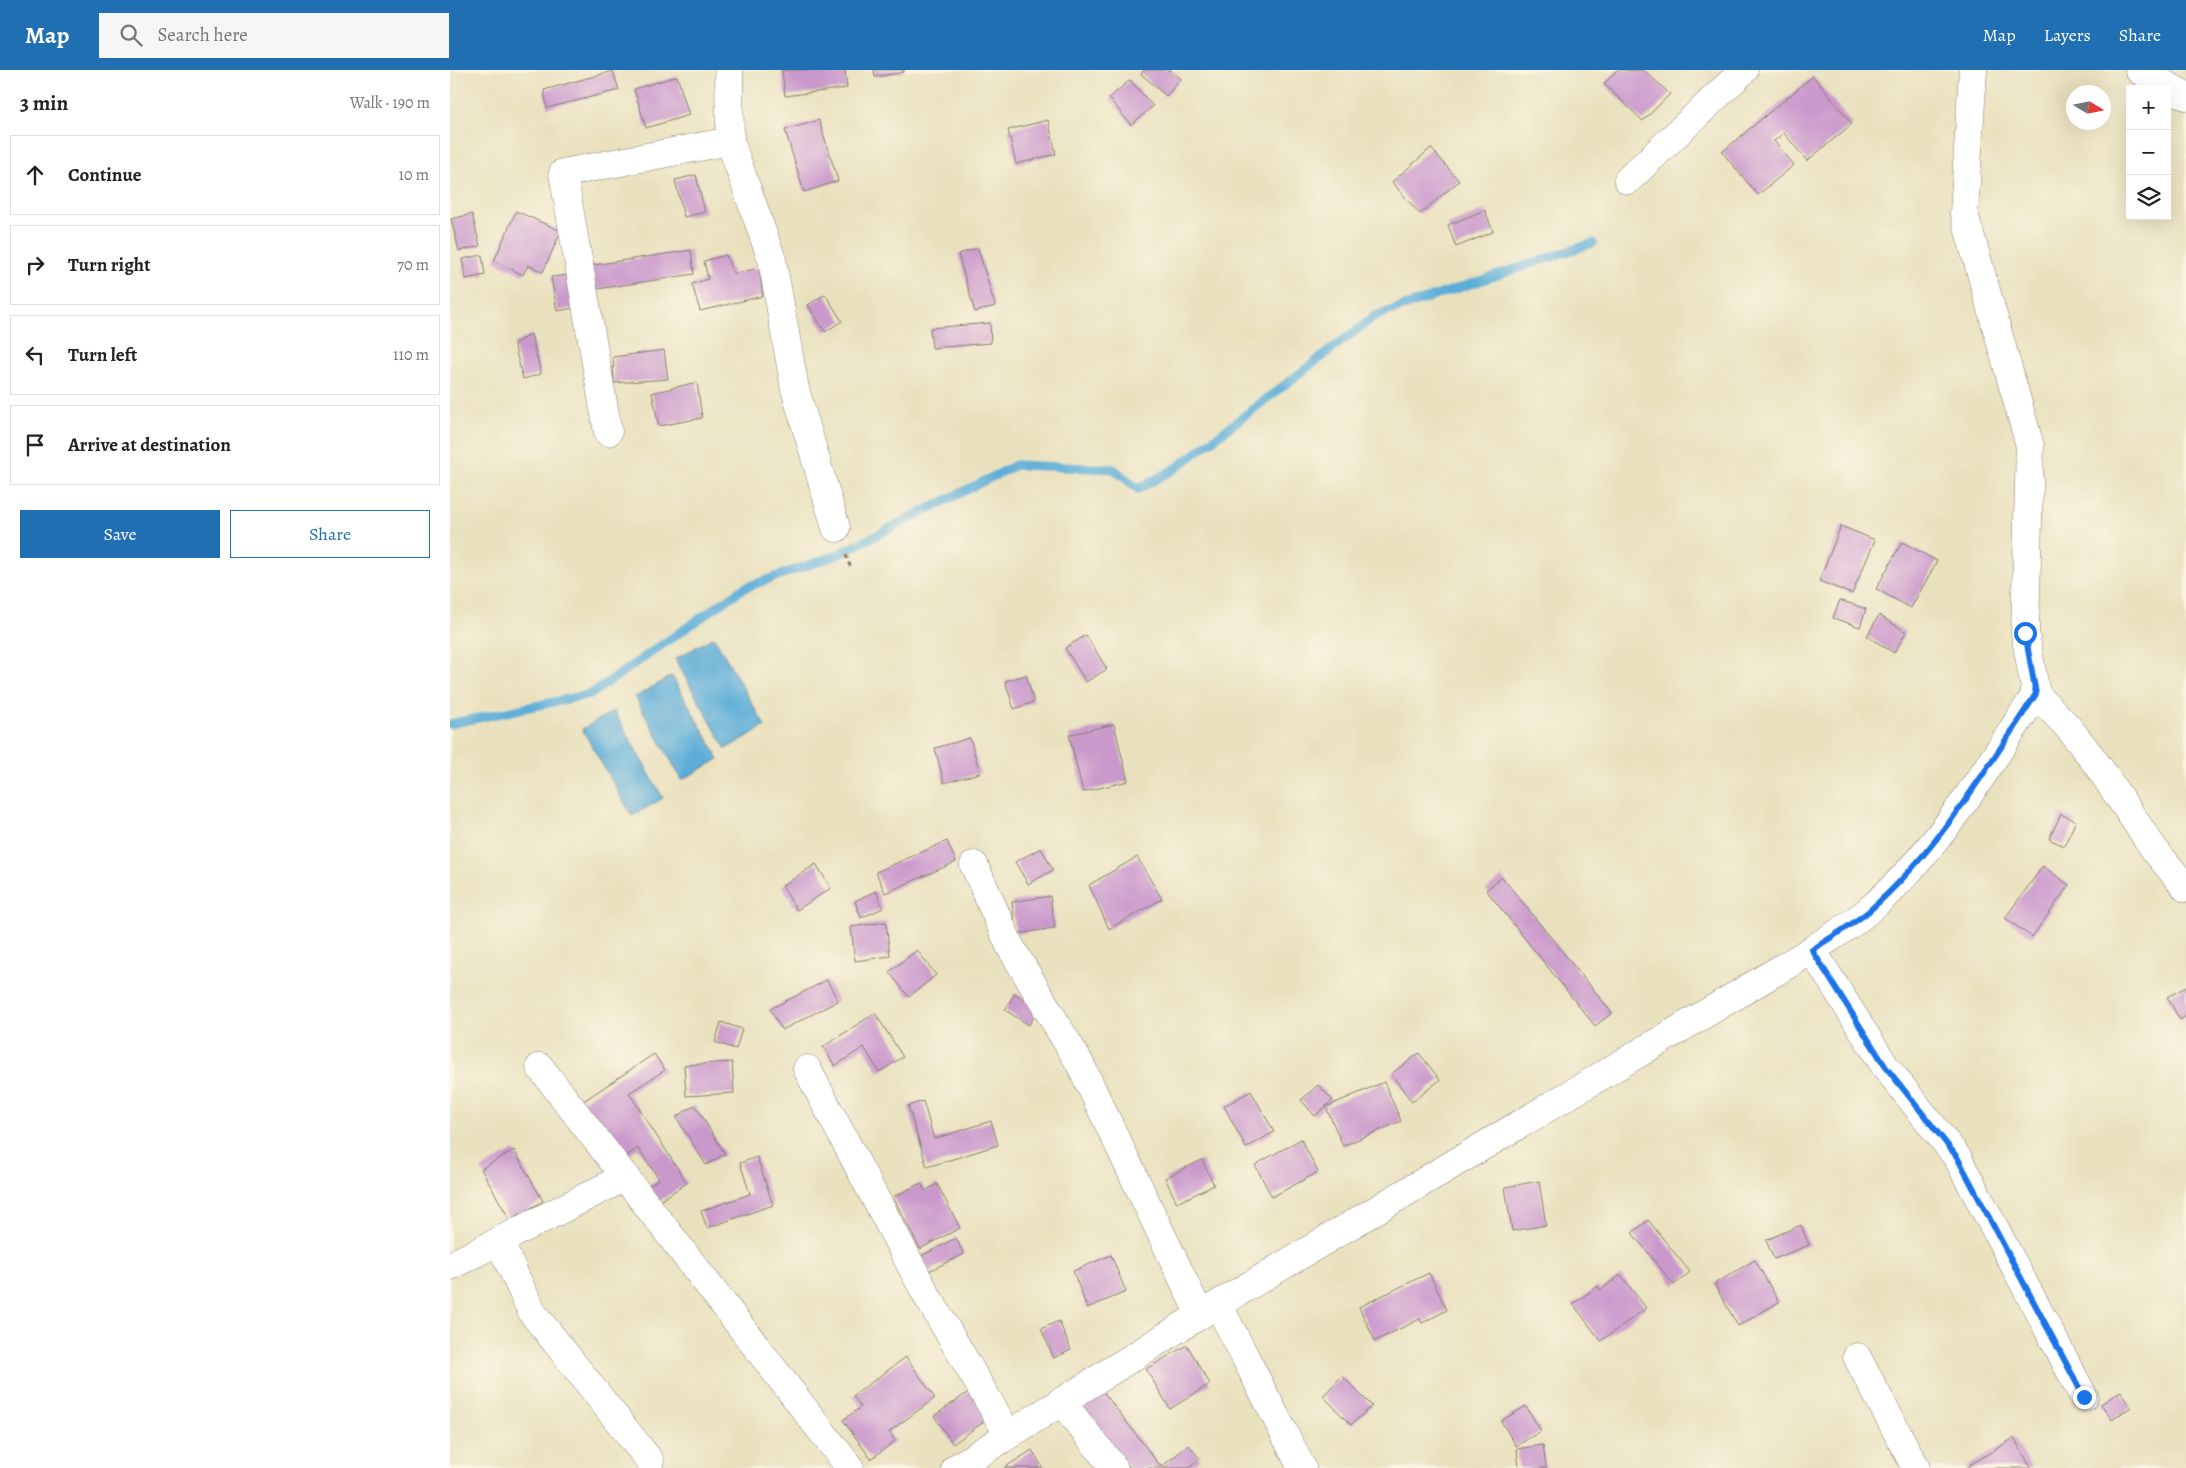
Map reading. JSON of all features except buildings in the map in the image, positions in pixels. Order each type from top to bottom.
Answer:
[{"type":"street","points":[[729,70],[730,141],[772,260],[795,389],[836,528]]},
{"type":"street","points":[[1628,180],[1744,70]]},
{"type":"street","points":[[1973,70],[1964,213],[2030,446],[2025,633],[2036,694],[2069,728],[2154,849],[2186,888]]},
{"type":"street","points":[[2139,70],[2186,96]]},
{"type":"street","points":[[608,432],[563,173],[730,141]]},
{"type":"street","points":[[956,1468],[1210,1310],[1812,950],[1868,911],[1904,876],[1961,806],[2036,694]]},
{"type":"street","points":[[974,865],[1010,946],[1080,1064],[1210,1310],[1302,1468]]},
{"type":"street","points":[[1812,950],[1885,1066],[1957,1157],[2084,1397]]},
{"type":"street","points":[[540,1068],[850,1468]]},
{"type":"street","points":[[807,1069],[926,1294],[1008,1434]]},
{"type":"street","points":[[450,1266],[625,1177]]},
{"type":"street","points":[[499,1241],[532,1312],[650,1460]]},
{"type":"street","points":[[1857,1357],[1916,1468]]},
{"type":"street","points":[[1061,1401],[1114,1468]]},
{"type":"path","points":[[846,555],[851,569]]},
{"type":"water","points":[[714,637],[765,726],[726,749],[675,659]]},
{"type":"water","points":[[672,676],[719,759],[682,780],[635,697]]},
{"type":"water","points":[[614,711],[663,798],[632,816],[582,729]]},
{"type":"waterway","points":[[450,724],[591,694],[744,588],[837,555],[1016,465],[1114,469],[1138,489],[1176,468],[1375,316],[1593,243]]},
{"type":"route","points":[[2025,633],[2036,694],[1961,806],[1904,876],[1868,911],[1812,950],[1863,1034],[1885,1066],[1957,1157],[2084,1397]]}]
